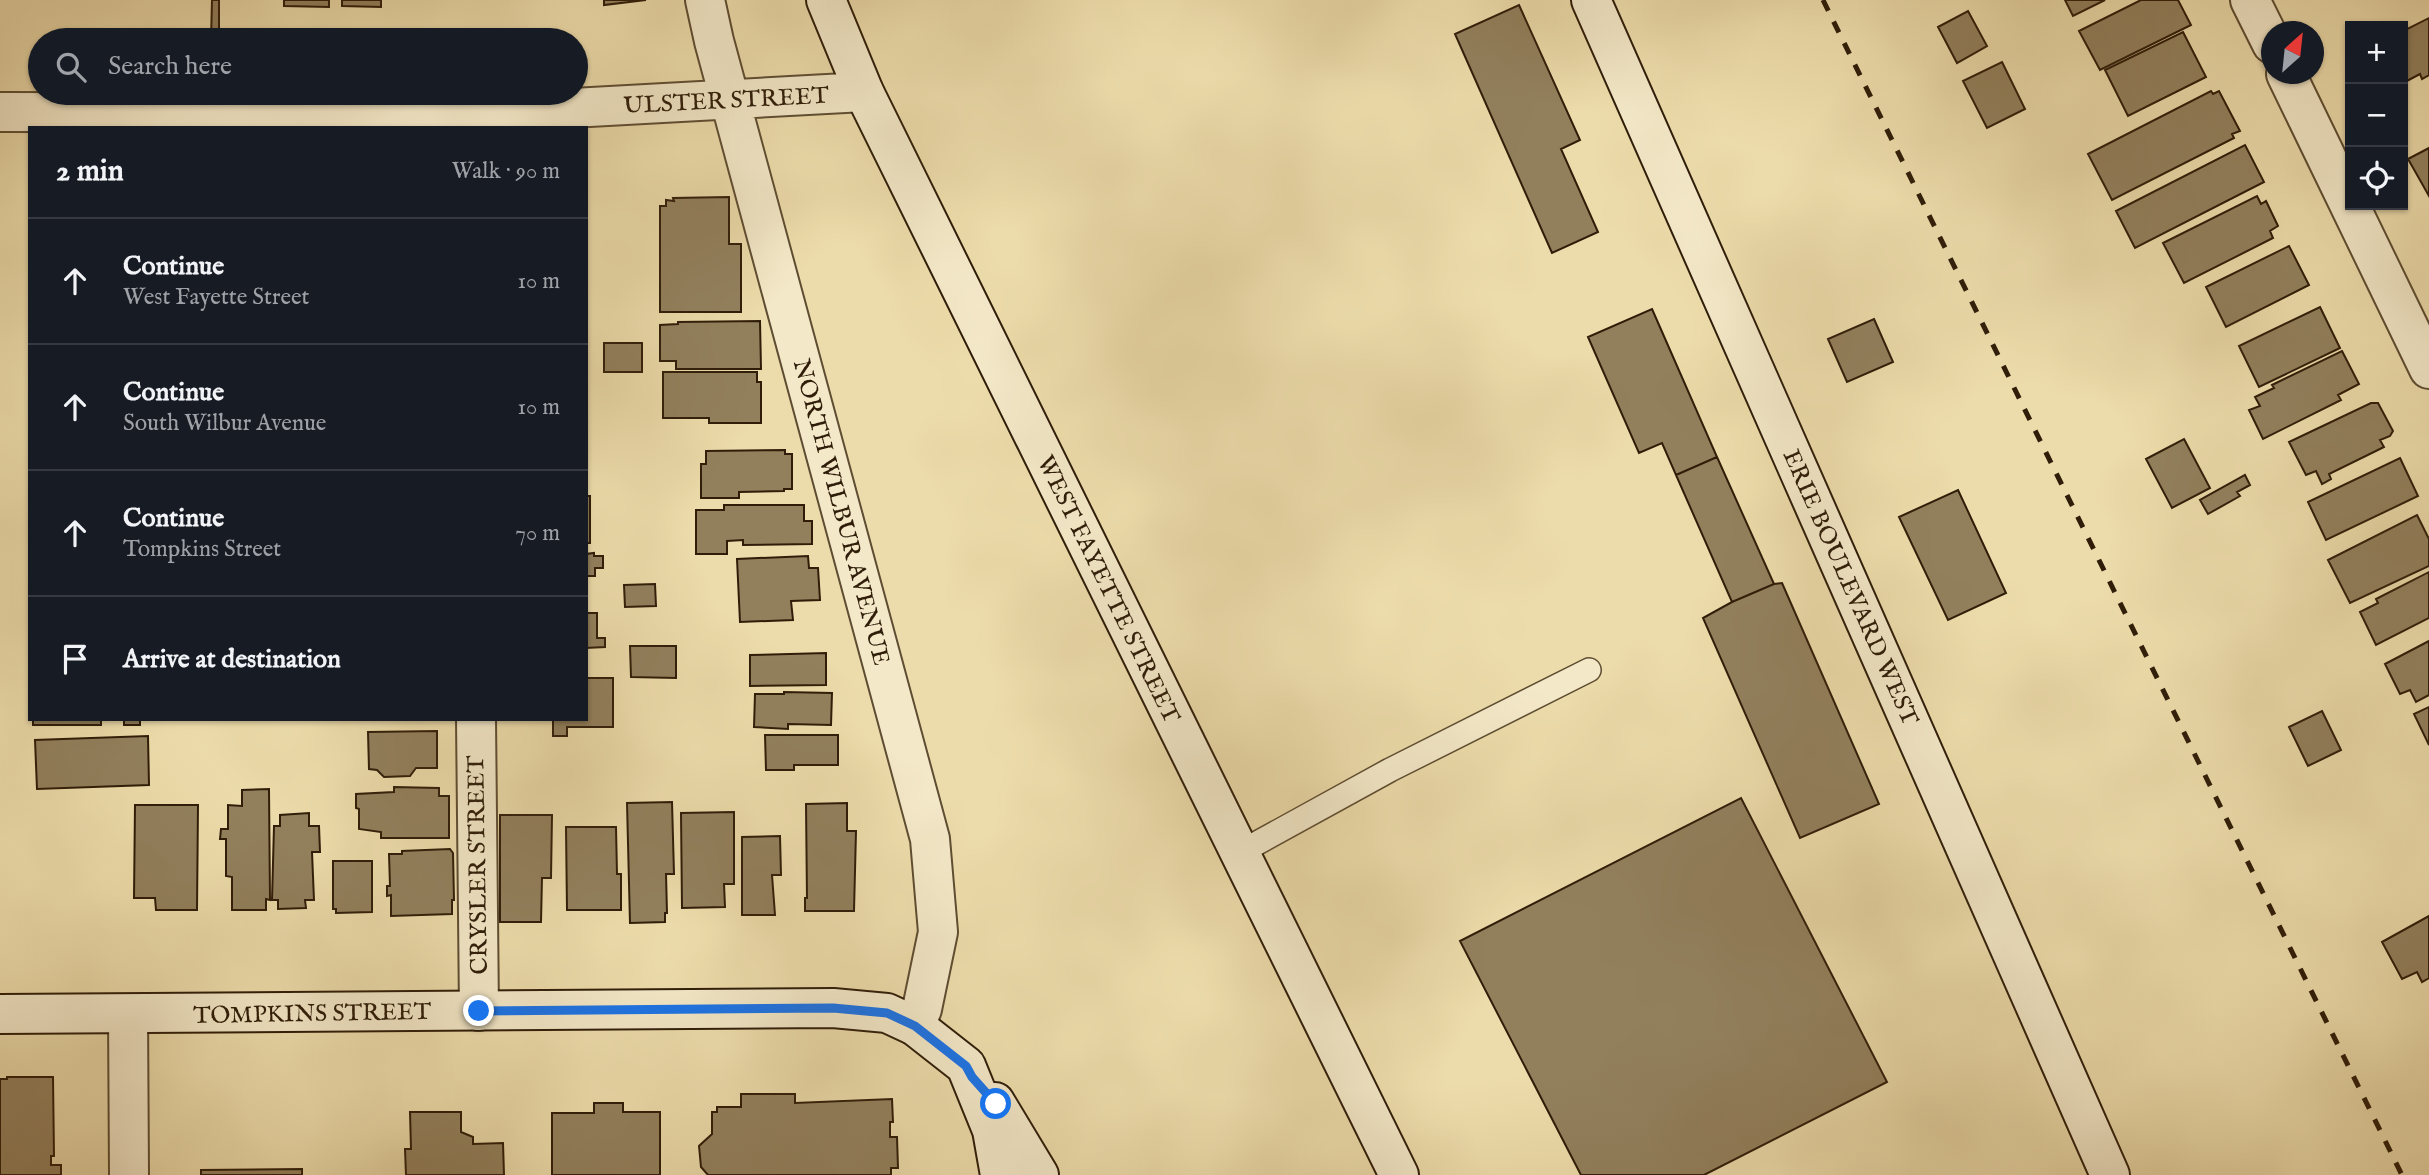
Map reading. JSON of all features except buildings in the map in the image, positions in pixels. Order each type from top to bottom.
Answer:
[{"type":"street","name":"NORTH WILBUR AVENUE","points":[[705,0],[930,839],[938,932],[922,1009],[915,1026]]},
{"type":"street","name":"WEST FAYETTE STREET","points":[[827,0],[864,92],[1399,1175]]},
{"type":"street","name":"ERIE BOULEVARD WEST","points":[[1591,0],[2110,1175]]},
{"type":"street","points":[[2250,0],[2261,22]]},
{"type":"street","points":[[2291,84],[2429,369]]},
{"type":"street","name":"ULSTER STREET","points":[[0,112],[480,113],[864,92]]},
{"type":"street","name":"CRYSLER STREET","points":[[475,721],[479,1011]]},
{"type":"street","name":"TOMPKINS STREET","points":[[0,1014],[833,1008],[887,1013],[915,1026],[966,1066],[972,1077]]},
{"type":"street","points":[[128,1014],[129,1175]]},
{"type":"street","points":[[972,1077],[992,1130],[1000,1175]]},
{"type":"street","points":[[972,1077],[996,1104],[1039,1175]]},
{"type":"lane","points":[[1239,853],[1390,770],[1589,670]]},
{"type":"railway","points":[[1823,0],[2402,1175]]},
{"type":"route","points":[[479,1011],[833,1008],[887,1013],[915,1026],[966,1066],[972,1077],[996,1104]]}]
